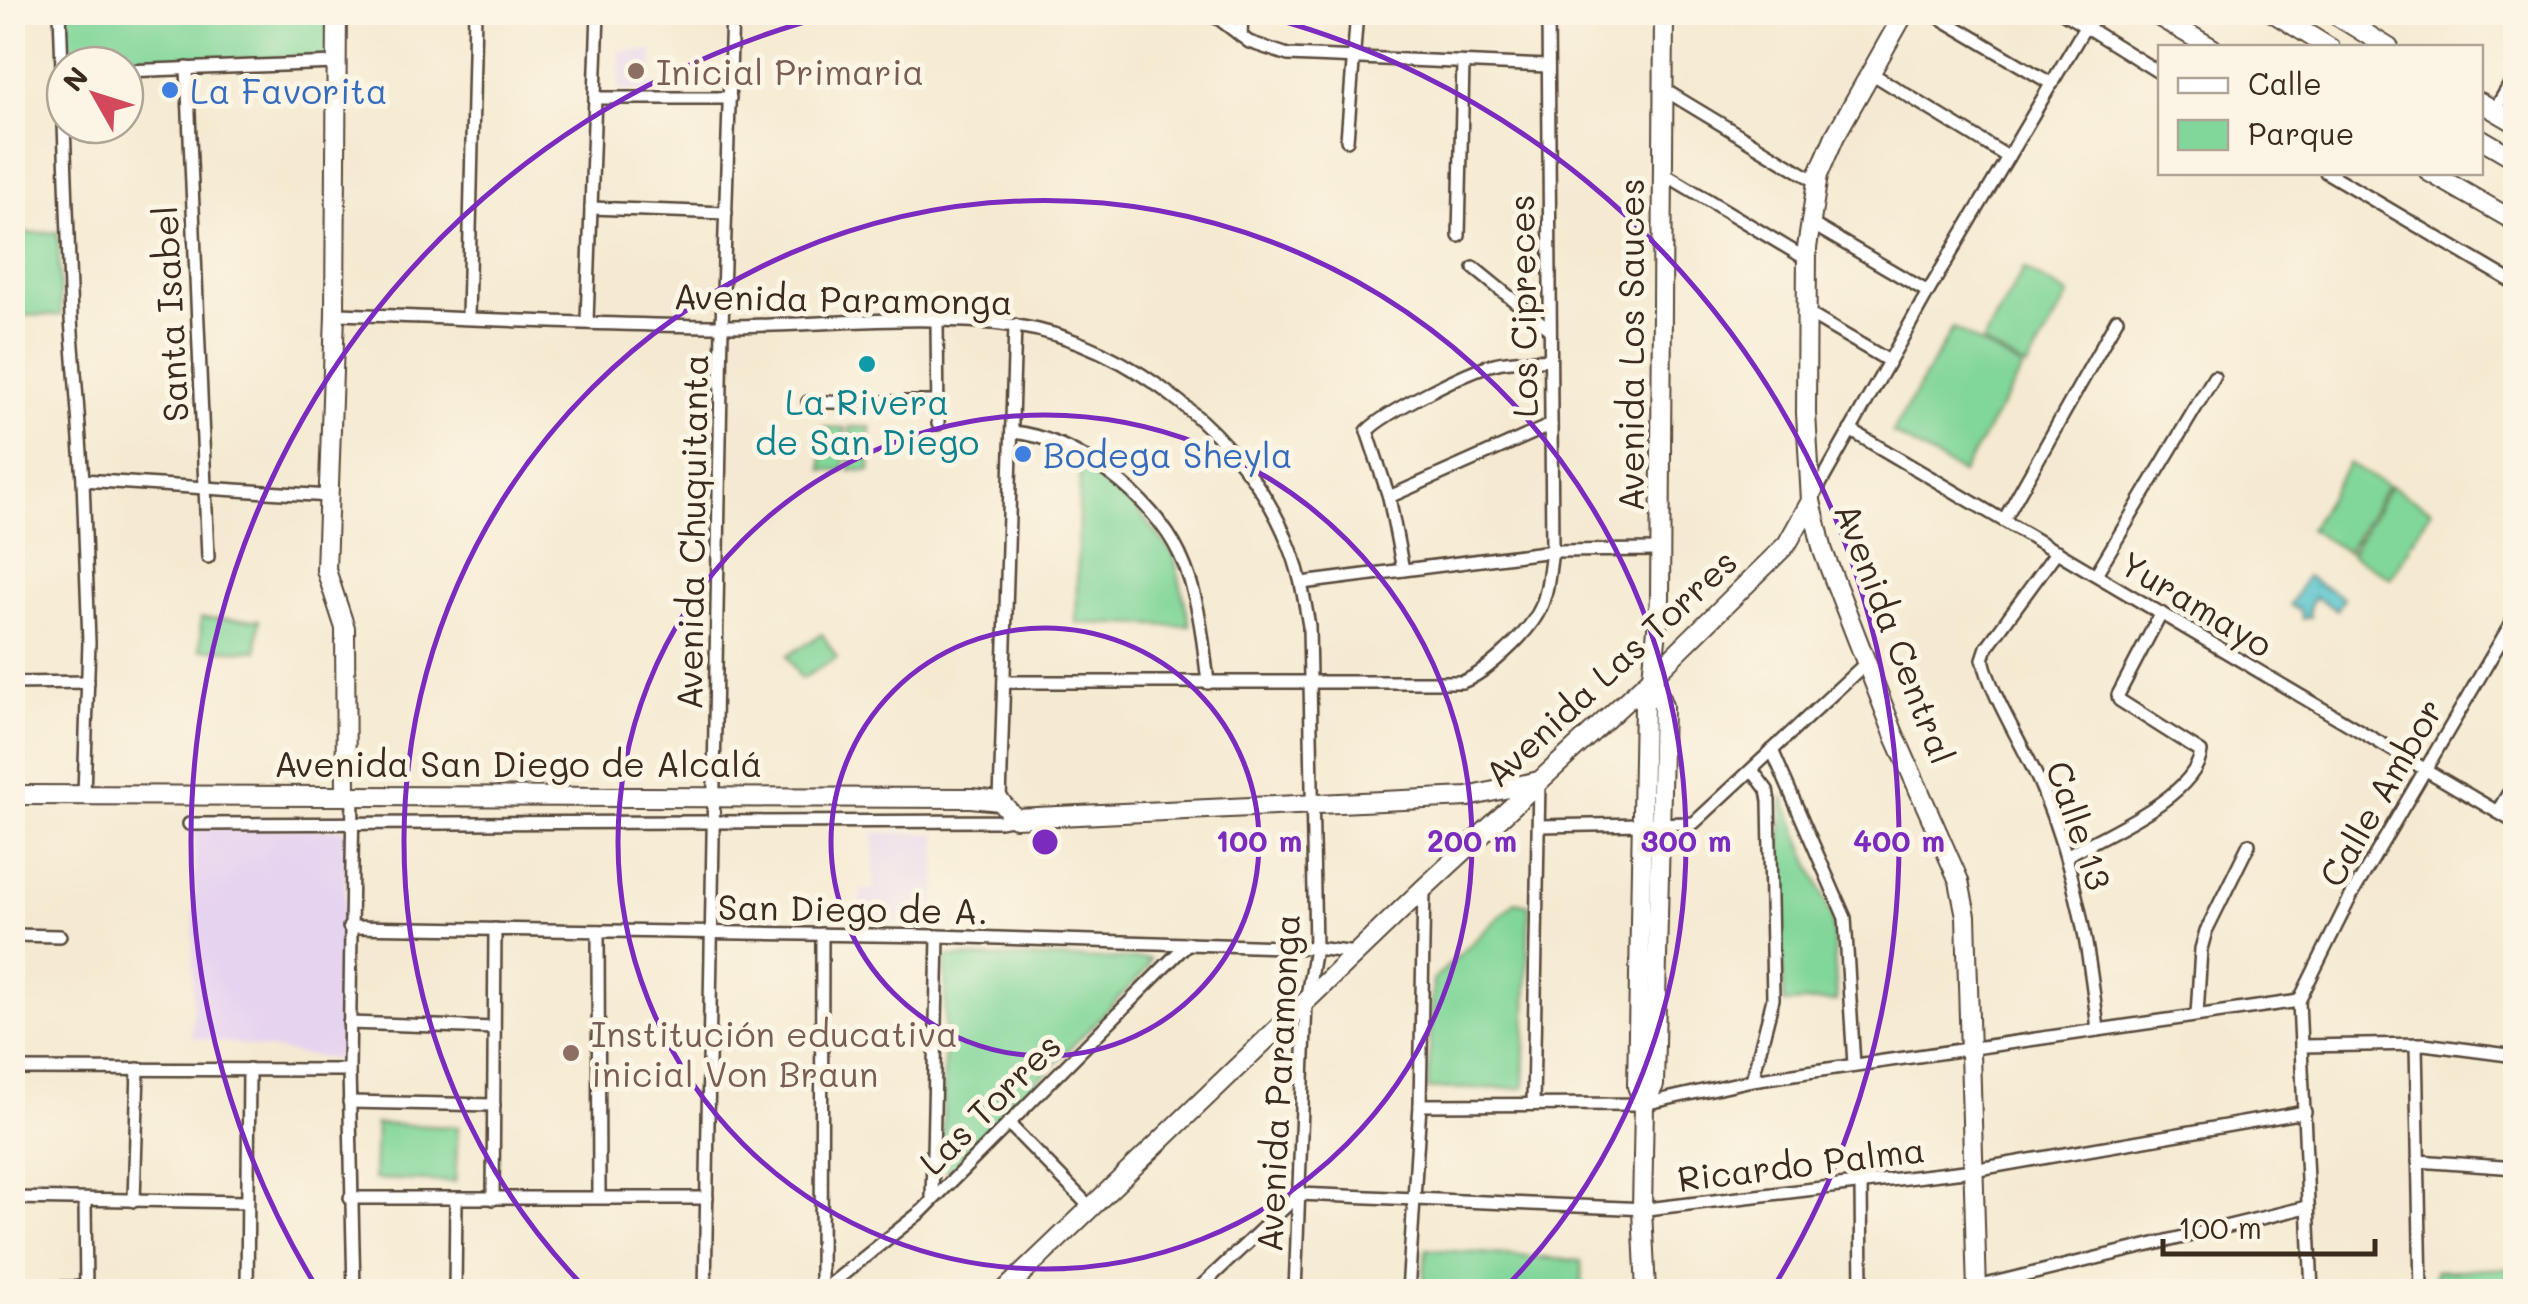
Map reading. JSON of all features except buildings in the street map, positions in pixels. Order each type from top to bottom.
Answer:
[{"type":"street","points":[[60,12],[62,45]]},
{"type":"street","points":[[337,12],[335,314],[326,570],[345,628],[352,822],[349,1102],[354,1292]]},
{"type":"street","points":[[468,318],[475,12]]},
{"type":"street","points":[[586,322],[598,12]]},
{"type":"street","name":"Avenida Chuquitanta","points":[[705,1292],[722,326],[732,12]]},
{"type":"street","points":[[1203,12],[1250,42],[1288,56],[1546,66]]},
{"type":"street","points":[[1241,36],[1242,12]]},
{"type":"street","points":[[1347,140],[1357,12]]},
{"type":"street","name":"Los Cipreces","points":[[1311,683],[1462,682],[1476,677],[1532,622],[1544,597],[1552,551],[1548,12]]},
{"type":"street","name":"Avenida Los Sauces","points":[[1646,1292],[1642,1210],[1644,1104],[1637,1086],[1653,826],[1644,705],[1652,677],[1660,600],[1664,12]]},
{"type":"street","name":"Avenida Central","points":[[1905,12],[1835,136],[1817,182],[1808,260],[1806,413],[1811,501],[1823,551],[1959,881],[1966,916],[1977,1289]]},
{"type":"street","points":[[1930,12],[2052,84]]},
{"type":"street","points":[[2062,12],[2158,72]]},
{"type":"street","points":[[2152,12],[2207,45]]},
{"type":"street","points":[[2272,12],[2325,45]]},
{"type":"street","points":[[2331,12],[2385,45]]},
{"type":"street","name":"Avenida Las Torres","points":[[1003,1292],[1424,888],[1652,677],[1787,544],[1928,292],[2085,27]]},
{"type":"street","points":[[1459,236],[1463,62]]},
{"type":"street","points":[[145,70],[336,63]]},
{"type":"street","name":"Santa Isabel","points":[[187,68],[208,557]]},
{"type":"street","points":[[1870,73],[2008,157]]},
{"type":"street","points":[[2516,74],[2487,106],[2516,123]]},
{"type":"street","points":[[1664,89],[1817,182]]},
{"type":"street","points":[[595,98],[730,98]]},
{"type":"street","points":[[2483,140],[2516,159]]},
{"type":"street","points":[[65,145],[70,300],[83,480],[88,682],[84,795]]},
{"type":"street","points":[[1663,173],[1808,260]]},
{"type":"street","points":[[2331,175],[2516,284]]},
{"type":"street","points":[[2434,175],[2516,222]]},
{"type":"street","points":[[591,208],[726,213]]},
{"type":"street","points":[[1810,223],[1928,292]]},
{"type":"street","points":[[1474,268],[1550,330]]},
{"type":"street","name":"Avenida Paramonga","points":[[335,314],[722,326],[937,322],[1015,325],[1052,333],[1125,362],[1228,446],[1280,526],[1302,583],[1309,626],[1315,948],[1306,1002],[1295,1292]]},
{"type":"street","points":[[1807,314],[1889,361]]},
{"type":"street","points":[[2004,520],[2118,319]]},
{"type":"street","points":[[937,322],[938,424]]},
{"type":"street","points":[[1015,325],[1000,801],[1015,818]]},
{"type":"street","points":[[1404,570],[1389,498],[1368,431],[1450,383],[1494,364],[1550,359]]},
{"type":"street","points":[[2096,574],[2214,377]]},
{"type":"street","points":[[808,402],[938,402]]},
{"type":"street","points":[[1389,498],[1551,425]]},
{"type":"street","name":"Yuramayo","points":[[1850,430],[2516,823]]},
{"type":"street","points":[[1012,432],[1033,433],[1090,459],[1158,522],[1179,552],[1192,587],[1202,624],[1208,683]]},
{"type":"street","points":[[83,480],[330,496]]},
{"type":"street","points":[[1302,583],[1552,551],[1660,550]]},
{"type":"street","name":"Calle 13","points":[[2057,551],[1987,647],[1985,666],[2042,788],[2068,855],[2089,944],[2098,1030]]},
{"type":"street","points":[[2068,855],[2178,791],[2200,760],[2200,752],[2119,700],[2118,694],[2162,614]]},
{"type":"street","name":"Calle Ambor","points":[[2299,1001],[2328,937],[2516,615]]},
{"type":"street","points":[[1538,826],[1694,824],[1866,662]]},
{"type":"street","points":[[12,683],[88,682]]},
{"type":"street","points":[[1004,682],[1311,683]]},
{"type":"street","points":[[1772,750],[1846,918],[1854,1065]]},
{"type":"street","points":[[1752,770],[1767,790],[1769,801],[1772,999],[1752,1080]]},
{"type":"street","points":[[1533,1104],[1539,781]]},
{"type":"street","name":"Avenida San Diego de Alcalá","points":[[189,824],[1000,821],[1468,797],[1539,781]]},
{"type":"street","points":[[2497,812],[2516,781]]},
{"type":"street","name":"Avenida San Diego de Alcalá","points":[[12,795],[715,796],[1000,801]]},
{"type":"street","points":[[271,795],[272,823]]},
{"type":"street","points":[[2198,1016],[2200,950],[2249,844]]},
{"type":"street","points":[[1408,1292],[1420,1105],[1424,888]]},
{"type":"street","name":"San Diego de A.","points":[[349,927],[938,936],[1315,948],[1356,953]]},
{"type":"street","points":[[494,1200],[495,929]]},
{"type":"street","points":[[598,931],[599,1197]]},
{"type":"street","points":[[821,1292],[822,934]]},
{"type":"street","points":[[12,935],[60,936]]},
{"type":"street","points":[[932,1199],[938,936]]},
{"type":"street","name":"Las Torres","points":[[821,1292],[932,1199],[1188,943]]},
{"type":"street","points":[[1420,1105],[1644,1104],[1752,1080],[2299,1001],[2312,1292]]},
{"type":"street","points":[[349,1023],[494,1028]]},
{"type":"street","points":[[2301,1046],[2416,1044],[2516,1056]]},
{"type":"street","points":[[2416,1044],[2421,1292]]},
{"type":"street","points":[[12,1069],[349,1070]]},
{"type":"street","points":[[134,1201],[138,1069]]},
{"type":"street","points":[[247,1292],[249,1069]]},
{"type":"street","points":[[349,1102],[494,1105]]},
{"type":"street","name":"Ricardo Palma","points":[[1299,1194],[1642,1210],[1972,1170],[2305,1112]]},
{"type":"street","points":[[1008,1123],[1090,1207]]},
{"type":"street","points":[[2418,1161],[2516,1168]]},
{"type":"street","points":[[1861,1183],[1862,1292]]},
{"type":"street","points":[[1195,1292],[1299,1194]]},
{"type":"street","points":[[12,1198],[247,1202]]},
{"type":"street","points":[[350,1198],[707,1198]]},
{"type":"street","points":[[454,1292],[456,1199]]},
{"type":"street","points":[[12,1288],[86,1289],[85,1201]]},
{"type":"street","points":[[1977,1289],[2307,1208]]},
{"type":"shaded area","name":"Inicial Primaria","points":[[619,51],[653,51],[652,91],[619,91]]},
{"type":"shaded area","points":[[195,828],[345,829],[345,1061],[192,1037]]},
{"type":"shaded area","points":[[874,833],[937,833],[936,924],[860,924],[861,890],[874,890]]},
{"type":"green space","points":[[66,13],[331,13],[330,57],[145,63],[145,45],[67,45]]},
{"type":"green space","points":[[58,232],[61,315],[13,316],[13,234]]},
{"type":"green space","points":[[2024,269],[2069,295],[2027,368],[1982,343]]},
{"type":"green space","points":[[1953,328],[2023,369],[1962,473],[1892,433]]},
{"type":"green space","points":[[822,427],[845,428],[844,470],[822,470]]},
{"type":"green space","points":[[850,427],[870,427],[870,471],[850,470]]},
{"type":"green space","points":[[2349,463],[2387,486],[2347,552],[2309,529]]},
{"type":"green space","points":[[1080,464],[1137,509],[1174,555],[1190,626],[1076,623]]},
{"type":"green space","points":[[2390,486],[2431,510],[2391,578],[2350,554]]},
{"type":"green space","points":[[201,618],[259,620],[257,651],[200,649]]},
{"type":"green space","points":[[822,634],[837,658],[801,679],[787,656]]},
{"type":"green space","points":[[1783,795],[1832,918],[1837,1001],[1784,1003],[1780,920]]},
{"type":"green space","points":[[1515,902],[1529,905],[1524,1088],[1428,1089],[1433,980]]},
{"type":"green space","points":[[946,957],[1150,959],[1145,971],[951,1171],[942,1170]]},
{"type":"green space","points":[[376,1124],[458,1127],[455,1182],[374,1179]]},
{"type":"green space","points":[[1426,1249],[1581,1261],[1582,1291],[1423,1291]]},
{"type":"green space","points":[[2515,1268],[2515,1291],[2435,1291],[2435,1271]]},
{"type":"water","points":[[2306,576],[2344,598],[2337,610],[2314,597],[2310,617],[2302,619],[2301,612],[2290,605]]},
{"type":"place","name":"Inicial Primaria","points":[[636,71]]},
{"type":"place","name":"La Favorita","points":[[170,90]]},
{"type":"place","name":"La Rivera de San Diego","points":[[867,364]]},
{"type":"place","name":"Bodega Sheyla","points":[[1023,454]]},
{"type":"place","name":"Institución educativa inicial Von Braun","points":[[571,1053]]}]
